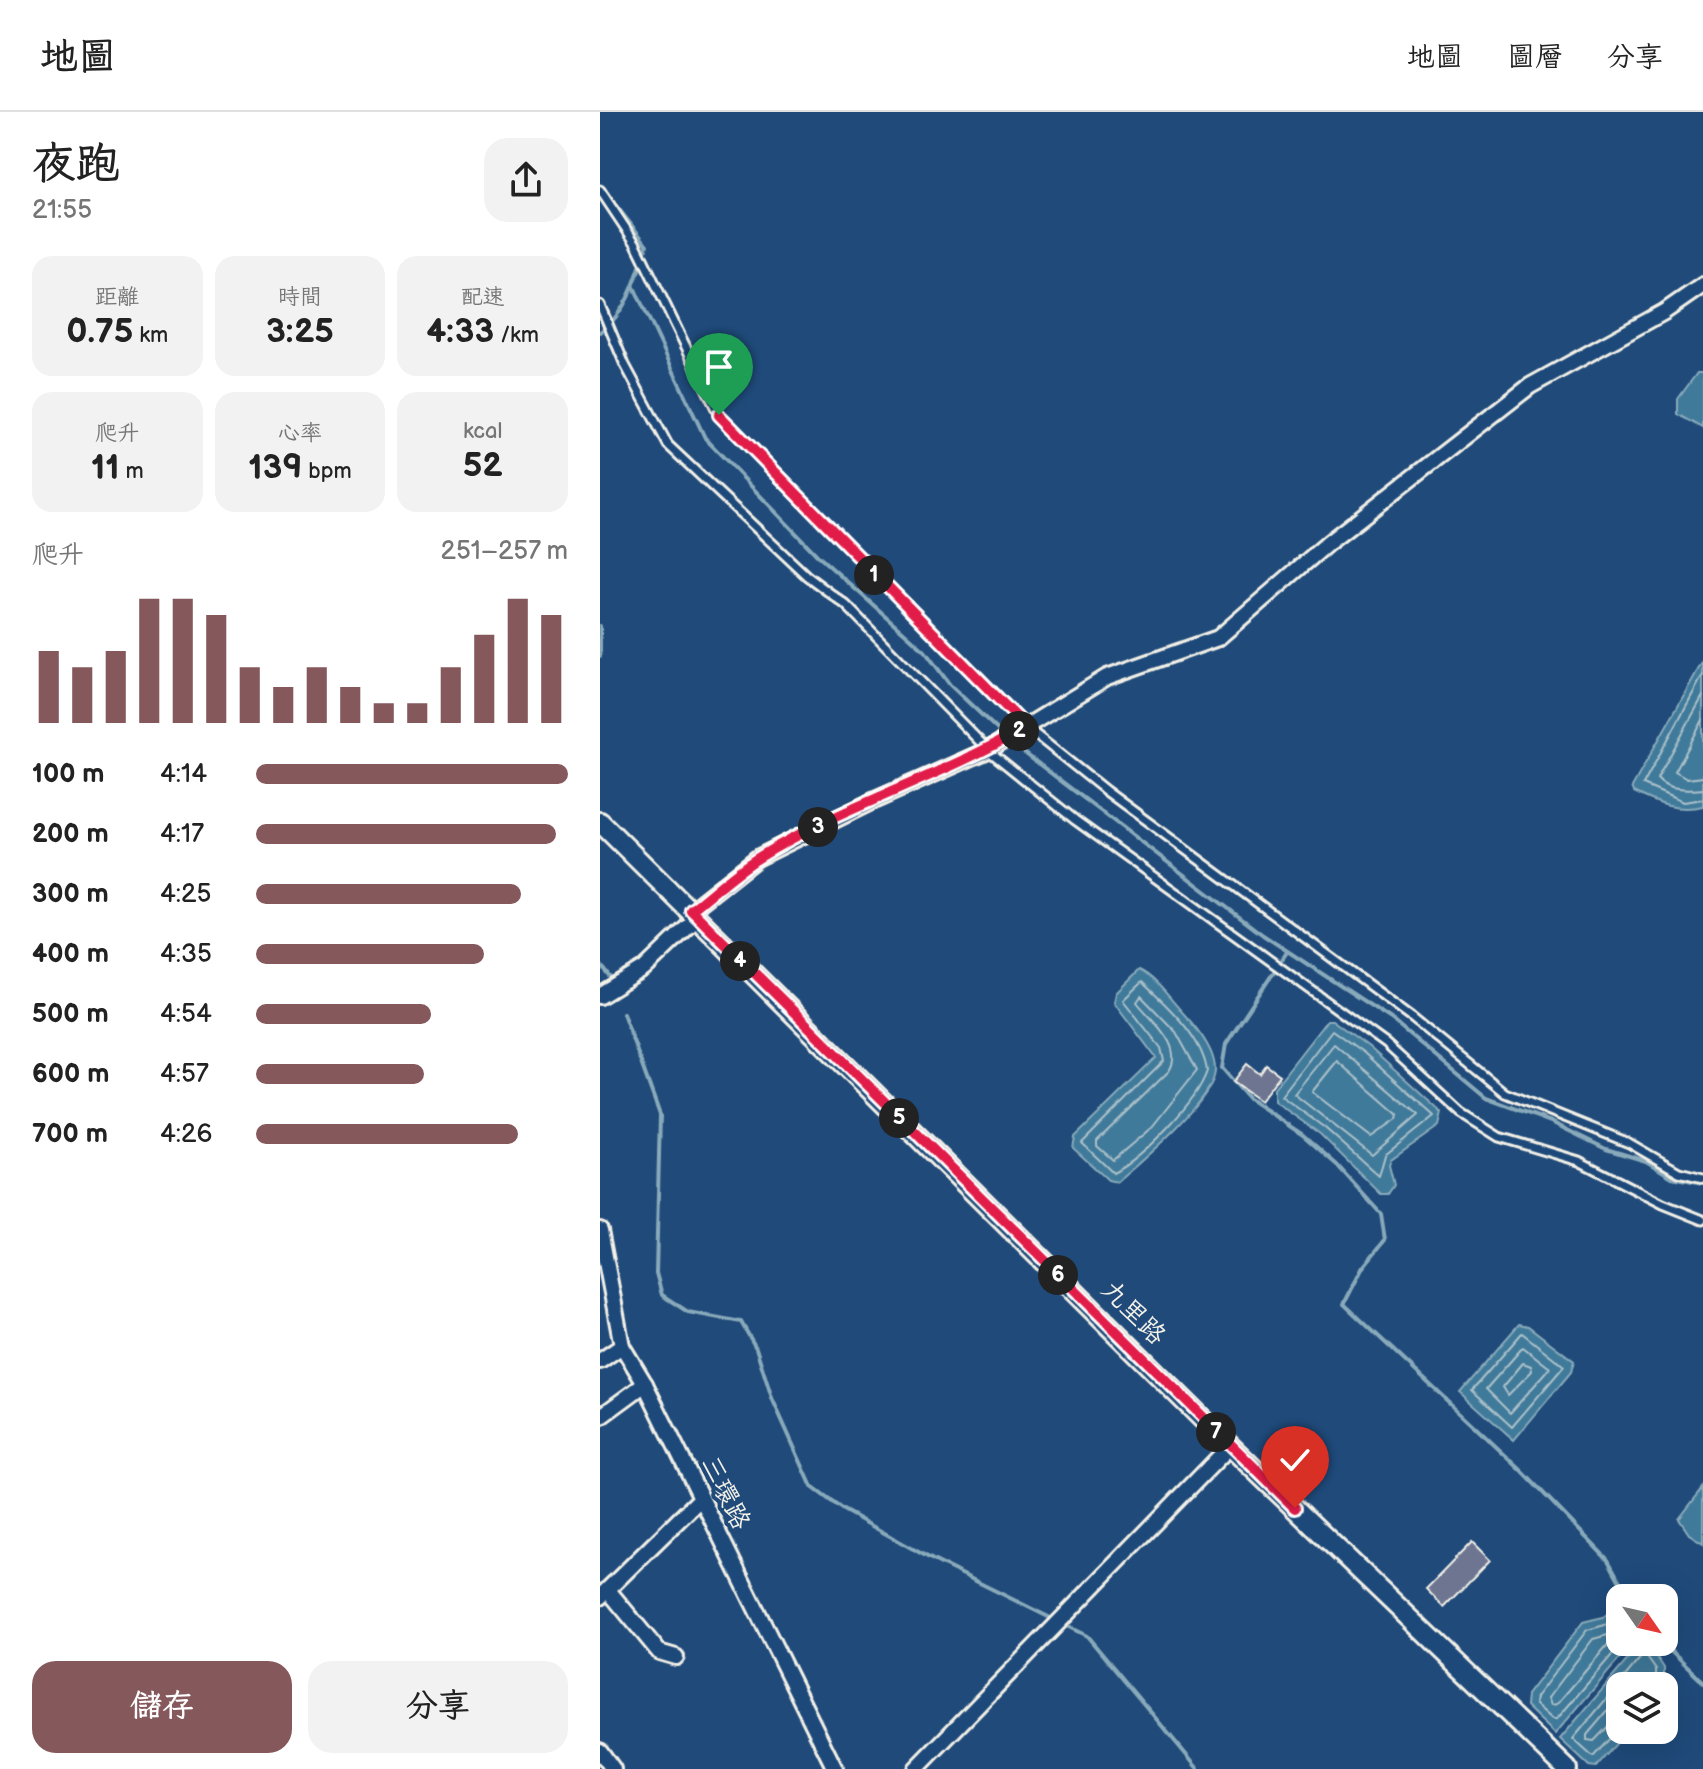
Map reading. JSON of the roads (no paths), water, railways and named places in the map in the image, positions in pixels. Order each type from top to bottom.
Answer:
[{"type":"street","points":[[600,996],[644,969],[694,914],[757,858],[916,780],[988,750],[1107,677],[1218,638],[1328,543],[1530,386],[1664,312],[1703,285]]},
{"type":"street","name":"九里路","points":[[600,822],[1230,1446],[1567,1769]]},
{"type":"street","name":"三環路","points":[[600,1230],[603,1265],[622,1346],[645,1384],[835,1769]]},
{"type":"street","points":[[600,1361],[622,1346]]},
{"type":"street","points":[[600,1417],[645,1384]]},
{"type":"street","points":[[916,1769],[1230,1446]]},
{"type":"street","points":[[676,1657],[659,1652],[604,1594],[701,1498]]},
{"type":"street","points":[[600,1751],[613,1769]]},
{"type":"lane","points":[[600,190],[636,244],[719,415],[1026,727],[1106,791],[1412,1017],[1505,1093],[1629,1143],[1679,1172],[1703,1178]]},
{"type":"lane","points":[[600,305],[668,445],[807,576],[846,605],[988,750],[1075,820],[1386,1044],[1461,1113],[1499,1137],[1579,1161],[1663,1204],[1703,1220]]},
{"type":"water","points":[[1697,373],[1703,373],[1703,428],[1678,414],[1678,399]]},
{"type":"water","points":[[1703,661],[1703,806],[1667,806],[1634,792],[1632,787]]},
{"type":"water","points":[[1139,970],[1157,983],[1199,1032],[1212,1055],[1215,1071],[1202,1098],[1189,1114],[1117,1182],[1108,1180],[1073,1148],[1075,1137],[1156,1058],[1114,1002],[1116,993]]},
{"type":"water","points":[[1327,1020],[1332,1020],[1369,1047],[1442,1113],[1439,1126],[1391,1160],[1389,1165],[1394,1185],[1388,1194],[1381,1194],[1320,1134],[1274,1101],[1274,1088]]},
{"type":"water","points":[[1519,1324],[1528,1326],[1574,1361],[1571,1372],[1514,1440],[1460,1392]]},
{"type":"water","points":[[1703,1488],[1703,1543],[1689,1534],[1679,1519]]},
{"type":"water","points":[[1606,1615],[1606,1656],[1622,1656],[1555,1734],[1526,1706],[1527,1695],[1583,1622]]},
{"type":"water","points":[[1631,1656],[1656,1656],[1664,1668],[1664,1672],[1617,1672]]},
{"type":"water","points":[[1606,1685],[1606,1744],[1616,1744],[1596,1767],[1589,1766],[1560,1739]]},
{"type":"waterway","points":[[600,332],[625,304],[647,245],[607,194]]},
{"type":"waterway","points":[[634,287],[705,438],[817,555],[925,651],[950,685],[1004,736]]},
{"type":"waterway","points":[[600,626],[600,656]]},
{"type":"waterway","points":[[1010,742],[1263,935],[1391,1019],[1486,1098],[1551,1122],[1606,1149],[1646,1161],[1672,1177],[1703,1183]]},
{"type":"waterway","points":[[1287,952],[1226,1044],[1222,1068],[1249,1099],[1303,1135],[1337,1165],[1381,1214],[1385,1240],[1363,1267],[1344,1304],[1521,1470],[1608,1560],[1621,1584]]},
{"type":"waterway","points":[[600,964],[612,979]]},
{"type":"waterway","points":[[623,1013],[660,1115],[656,1273],[662,1295],[688,1312],[741,1322],[756,1348],[772,1398],[812,1487],[843,1510],[933,1560],[1087,1636],[1198,1769]]},
{"type":"waterway","points":[[1676,1656],[1703,1682]]}]
